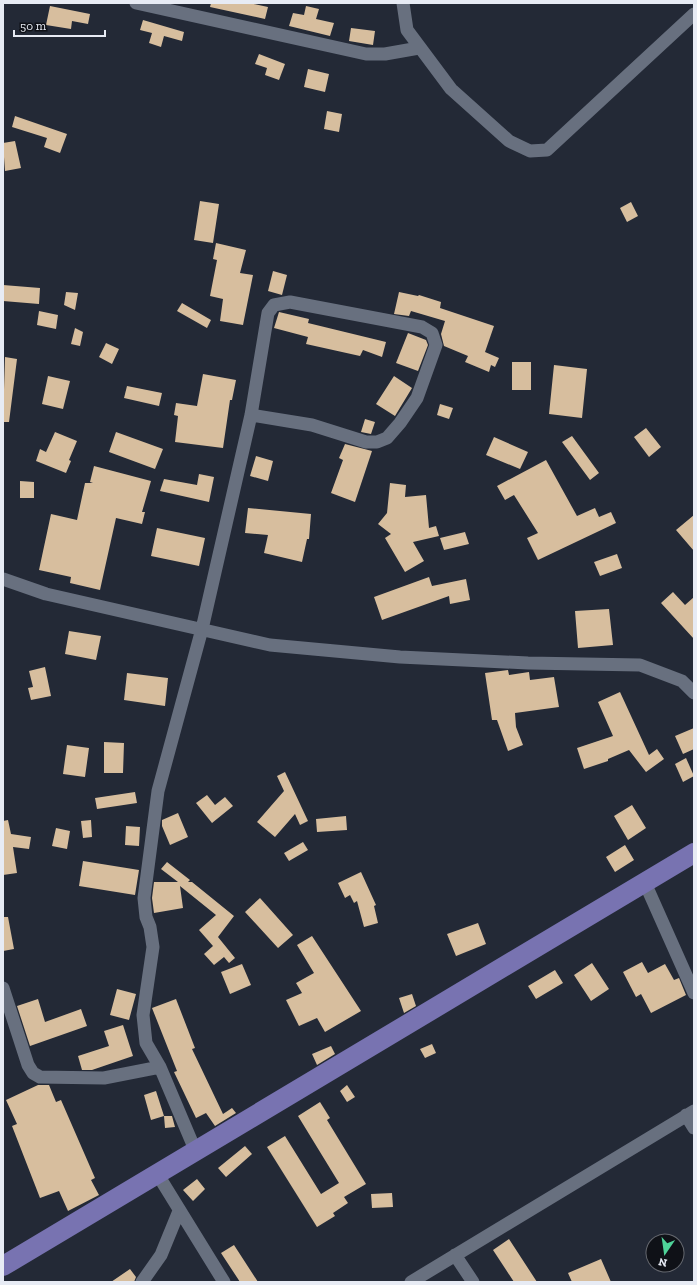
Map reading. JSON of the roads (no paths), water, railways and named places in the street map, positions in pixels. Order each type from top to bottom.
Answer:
[{"type":"main road","points":[[3,1266],[158,1175],[694,853]]},
{"type":"street","points":[[136,3],[366,54],[385,54],[418,48]]},
{"type":"street","points":[[403,3],[407,30],[418,48],[451,89],[509,141],[530,151],[547,150],[694,14]]},
{"type":"street","points":[[196,1152],[160,1067],[146,1043],[143,1015],[153,947],[150,927],[146,917],[144,898],[158,791],[202,629],[251,415],[268,313],[274,305],[290,302],[422,327],[432,333],[436,345],[417,398],[400,423],[387,438],[377,442],[366,442],[312,425],[251,415]]},
{"type":"street","points":[[3,579],[46,594],[270,645],[400,657],[528,663],[640,665],[682,681],[694,692]]},
{"type":"street","points":[[645,883],[694,993]]},
{"type":"street","points":[[3,988],[28,1065],[33,1073],[40,1077],[104,1078],[160,1067]]},
{"type":"street","points":[[411,1282],[690,1113],[694,1128]]},
{"type":"street","points":[[158,1175],[224,1282]]},
{"type":"street","points":[[142,1282],[161,1255],[179,1211]]},
{"type":"street","points":[[455,1255],[474,1282]]}]
